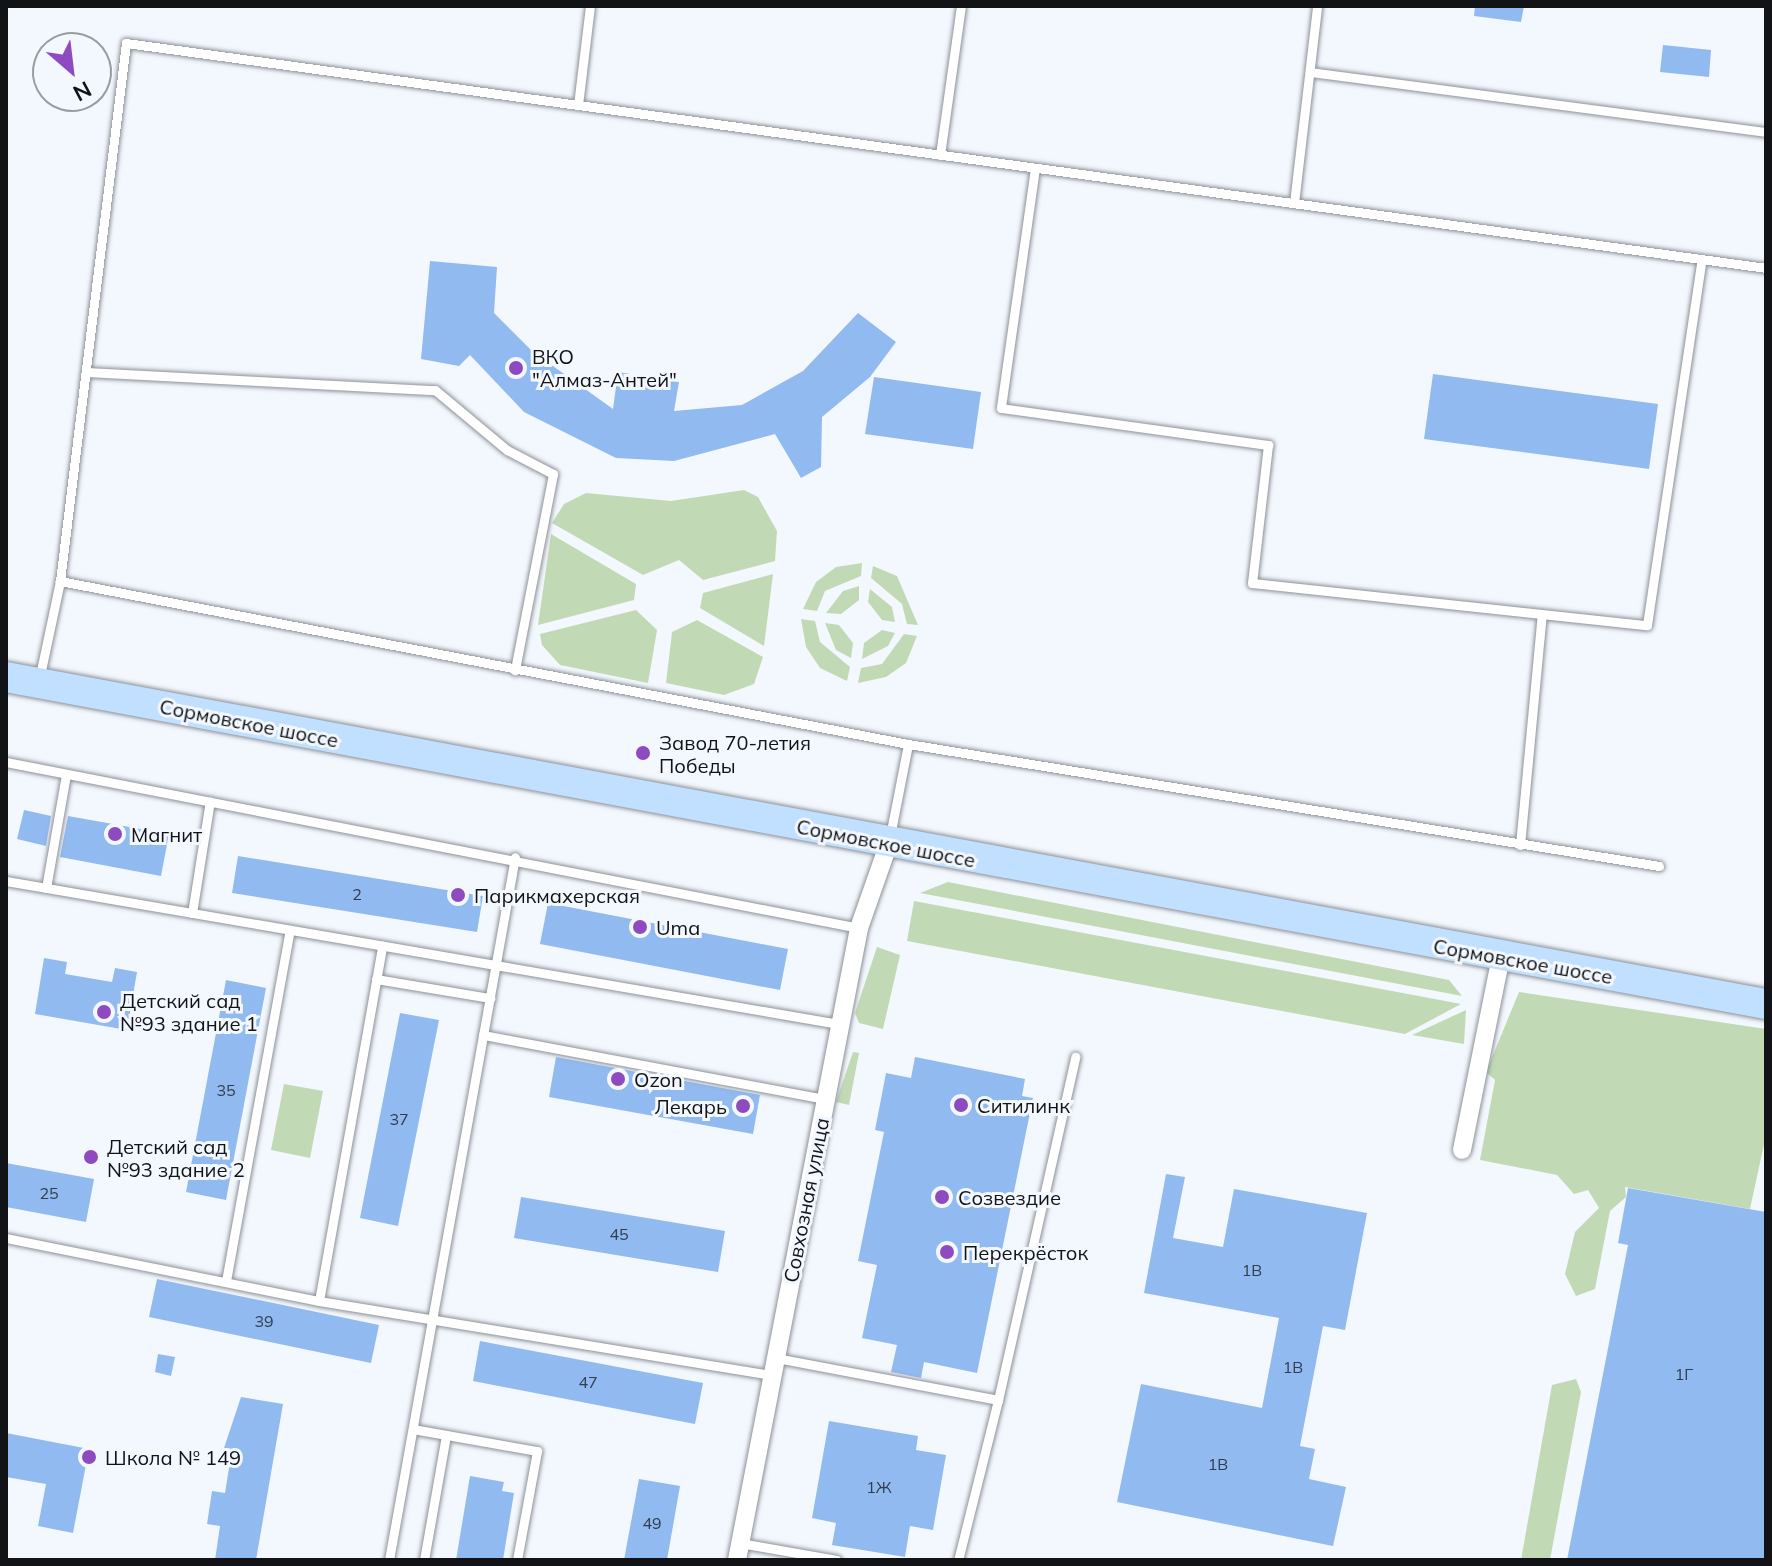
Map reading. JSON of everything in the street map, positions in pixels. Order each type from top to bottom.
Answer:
[{"type":"main road","name":"Сормовское шоссе","points":[[6,677],[1766,1004]]},
{"type":"street","name":"Совхозная улица","points":[[738,1551],[859,928],[889,843]]},
{"type":"street","points":[[1462,1150],[1501,956]]},
{"type":"lane","points":[[578,105],[590,6]]},
{"type":"lane","points":[[940,155],[961,6]]},
{"type":"lane","points":[[1294,203],[1317,6]]},
{"type":"lane","points":[[38,683],[60,581],[126,43],[1766,268]]},
{"type":"lane","points":[[1310,72],[1766,132]]},
{"type":"lane","points":[[1035,168],[1001,408],[1268,445],[1252,583],[1647,625],[1702,259]]},
{"type":"lane","points":[[86,372],[435,390],[507,450],[553,474],[515,670]]},
{"type":"lane","points":[[60,581],[908,744],[1659,866]]},
{"type":"lane","points":[[1520,845],[1542,614]]},
{"type":"lane","points":[[889,843],[908,744]]},
{"type":"lane","points":[[6,762],[515,857],[859,928]]},
{"type":"lane","points":[[46,888],[66,775]]},
{"type":"lane","points":[[192,913],[210,801]]},
{"type":"lane","points":[[389,1560],[515,857]]},
{"type":"lane","points":[[6,881],[839,1024]]},
{"type":"lane","points":[[226,1281],[290,930]]},
{"type":"lane","points":[[319,1301],[382,946]]},
{"type":"lane","points":[[376,979],[490,998]]},
{"type":"lane","points":[[483,1035],[825,1099]]},
{"type":"lane","points":[[958,1560],[998,1400],[1075,1057]]},
{"type":"lane","points":[[6,1238],[432,1321],[774,1366],[998,1400]]},
{"type":"lane","points":[[413,1429],[537,1451],[517,1560]]},
{"type":"lane","points":[[424,1560],[446,1435]]},
{"type":"lane","points":[[738,1551],[837,1560]]},
{"type":"green space","points":[[744,490],[758,497],[777,531],[775,561],[703,580],[679,560],[643,575],[552,523],[564,504],[586,493],[671,501]]},
{"type":"green space","points":[[551,534],[636,584],[634,600],[538,625]]},
{"type":"green space","points":[[862,563],[861,576],[825,591],[817,611],[803,609],[816,582],[836,567]]},
{"type":"green space","points":[[873,566],[897,576],[918,625],[907,624],[902,604],[871,578]]},
{"type":"green space","points":[[773,574],[764,646],[700,608],[703,593]]},
{"type":"green space","points":[[859,586],[859,600],[841,614],[826,613],[843,591]]},
{"type":"green space","points":[[870,589],[892,607],[895,622],[882,620],[868,602]]},
{"type":"green space","points":[[636,610],[657,630],[648,683],[560,665],[542,645],[540,634]]},
{"type":"green space","points":[[801,619],[815,621],[820,642],[850,667],[847,681],[820,668],[806,647]]},
{"type":"green space","points":[[697,620],[763,657],[754,684],[724,695],[666,683],[672,632]]},
{"type":"green space","points":[[825,623],[839,625],[853,643],[851,658],[836,650]]},
{"type":"green space","points":[[882,630],[895,633],[888,646],[862,659],[864,643]]},
{"type":"green space","points":[[904,634],[917,636],[906,663],[886,677],[858,683],[861,668],[882,664]]},
{"type":"green space","points":[[948,882],[1449,980],[1462,996],[920,893]]},
{"type":"green space","points":[[914,901],[1461,1004],[1405,1034],[907,941]]},
{"type":"green space","points":[[877,947],[900,955],[883,1029],[859,1023],[855,1013]]},
{"type":"green space","points":[[1519,992],[1766,1029],[1766,1135],[1750,1209],[1625,1187],[1626,1197],[1610,1211],[1595,1289],[1576,1296],[1565,1274],[1575,1232],[1599,1208],[1588,1190],[1574,1194],[1557,1175],[1480,1160],[1495,1080],[1486,1072]]},
{"type":"green space","points":[[1466,1010],[1464,1044],[1412,1035]]},
{"type":"green space","points":[[853,1052],[859,1053],[849,1105],[836,1102]]},
{"type":"green space","points":[[284,1084],[323,1091],[310,1158],[271,1150]]},
{"type":"green space","points":[[1576,1379],[1581,1392],[1550,1560],[1521,1560],[1552,1385]]},
{"type":"building","points":[[1475,6],[1524,6],[1521,22],[1474,16]]},
{"type":"building","points":[[1663,45],[1711,50],[1709,77],[1660,72]]},
{"type":"building","name":"ВКО \"Алмаз-Антей\"","points":[[430,261],[497,267],[494,313],[532,351],[613,409],[618,372],[679,382],[674,411],[742,405],[803,371],[858,313],[896,342],[870,377],[822,417],[821,467],[801,478],[775,434],[674,461],[616,458],[524,412],[470,355],[459,366],[421,359]]},
{"type":"building","points":[[1433,374],[1658,404],[1649,469],[1424,439]]},
{"type":"building","points":[[874,377],[981,392],[973,449],[865,434]]},
{"type":"building","points":[[24,810],[51,816],[46,846],[17,839]]},
{"type":"building","points":[[68,816],[169,834],[161,876],[60,857]]},
{"type":"building","points":[[238,856],[483,896],[477,932],[232,893]]},
{"type":"building","points":[[548,903],[788,949],[780,990],[540,944]]},
{"type":"building","points":[[44,958],[67,962],[65,974],[112,982],[115,968],[137,972],[127,1030],[35,1014]]},
{"type":"building","points":[[226,980],[266,988],[226,1200],[186,1192]]},
{"type":"building","points":[[400,1013],[439,1020],[398,1226],[360,1218]]},
{"type":"building","points":[[556,1057],[760,1095],[753,1134],[549,1097]]},
{"type":"building","name":"Созвездие","points":[[915,1057],[1025,1079],[1022,1096],[1033,1098],[977,1373],[924,1362],[921,1378],[891,1372],[897,1345],[862,1338],[877,1265],[858,1261],[884,1132],[875,1130],[886,1073],[911,1078]]},
{"type":"building","points":[[6,1163],[94,1179],[86,1222],[6,1207]]},
{"type":"building","points":[[1166,1174],[1185,1177],[1173,1238],[1223,1247],[1234,1189],[1367,1213],[1345,1330],[1323,1326],[1300,1446],[1315,1449],[1309,1479],[1346,1487],[1333,1546],[1117,1502],[1141,1384],[1262,1408],[1279,1318],[1144,1293]]},
{"type":"building","points":[[1628,1188],[1766,1212],[1766,1560],[1567,1560],[1628,1245],[1618,1243]]},
{"type":"building","points":[[521,1197],[725,1231],[718,1272],[514,1238]]},
{"type":"building","points":[[157,1279],[379,1325],[371,1363],[149,1317]]},
{"type":"building","points":[[480,1341],[703,1383],[695,1424],[473,1381]]},
{"type":"building","points":[[158,1354],[175,1357],[171,1376],[155,1372]]},
{"type":"building","points":[[241,1397],[283,1404],[256,1560],[215,1560],[220,1526],[207,1524],[212,1491],[225,1493],[232,1449],[224,1448]]},
{"type":"building","points":[[829,1421],[918,1436],[916,1450],[946,1455],[933,1530],[910,1526],[905,1557],[832,1545],[836,1523],[812,1518]]},
{"type":"building","points":[[6,1433],[89,1449],[73,1533],[38,1526],[46,1484],[6,1477]]},
{"type":"building","points":[[470,1476],[504,1482],[502,1491],[514,1493],[503,1560],[456,1560]]},
{"type":"building","points":[[639,1479],[680,1486],[667,1560],[624,1560]]},
{"type":"place","name":"ВКО \"Алмаз-Антей\"","points":[[516,368]]},
{"type":"place","name":"Завод 70-летия Победы","points":[[643,753]]},
{"type":"place","name":"Магнит","points":[[115,834]]},
{"type":"place","name":"Парикмахерская","points":[[458,895]]},
{"type":"place","name":"Uma","points":[[640,927]]},
{"type":"place","name":"Детский сад №93 здание 1","points":[[104,1012]]},
{"type":"place","name":"Ozon","points":[[618,1079]]},
{"type":"place","name":"Ситилинк","points":[[961,1105]]},
{"type":"place","name":"Лекарь","points":[[743,1106]]},
{"type":"place","name":"Детский сад №93 здание 2","points":[[91,1157]]},
{"type":"place","name":"Созвездие","points":[[942,1197]]},
{"type":"place","name":"Перекрёсток","points":[[947,1252]]},
{"type":"place","name":"Школа № 149","points":[[89,1457]]}]
